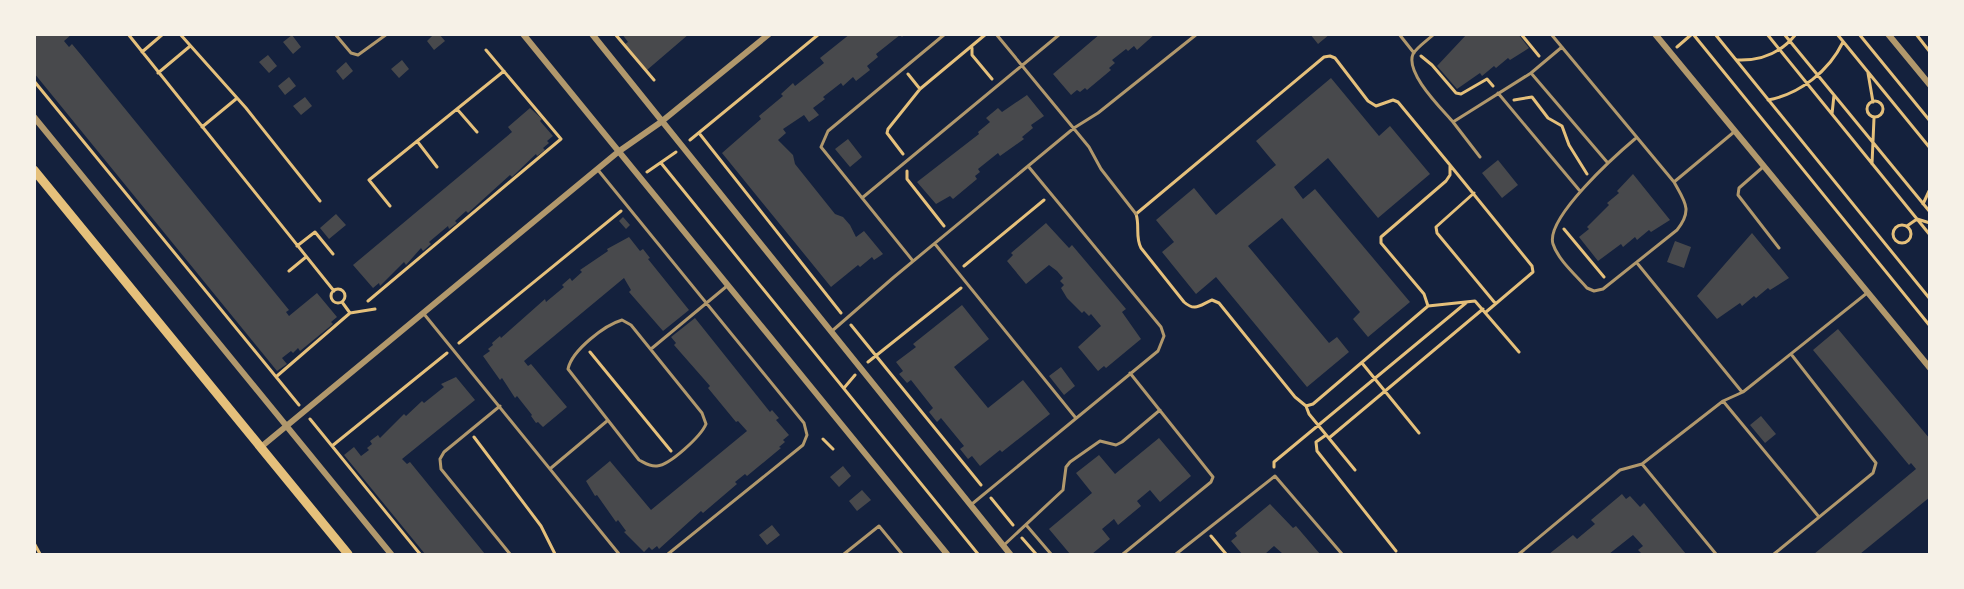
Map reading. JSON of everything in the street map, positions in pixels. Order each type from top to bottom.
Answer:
[{"type":"main road","points":[[34,170],[348,555]]},
{"type":"street","points":[[523,34],[947,555]]},
{"type":"street","points":[[592,34],[681,148],[1010,555]]},
{"type":"street","points":[[261,447],[597,169],[661,122],[769,34]]},
{"type":"street","points":[[1655,34],[1929,368]]},
{"type":"street","points":[[1888,34],[1929,85]]},
{"type":"street","points":[[34,117],[391,555]]},
{"type":"lane","points":[[336,34],[351,53],[358,56],[387,34]]},
{"type":"lane","points":[[913,261],[827,155],[822,147],[823,137],[945,34]]},
{"type":"lane","points":[[996,34],[1074,128],[1136,214]]},
{"type":"lane","points":[[862,198],[1060,34]]},
{"type":"lane","points":[[831,333],[913,261],[1074,128],[1098,113],[1197,34]]},
{"type":"lane","points":[[1399,34],[1414,53]]},
{"type":"lane","points":[[1434,34],[1414,53],[1411,63],[1416,77],[1480,157]]},
{"type":"lane","points":[[1551,34],[1674,182],[1687,210],[1686,220],[1677,230],[1636,264],[1599,290],[1587,288],[1557,253],[1552,238],[1558,224],[1580,191],[1607,162],[1636,138]]},
{"type":"lane","points":[[1453,122],[1531,73],[1562,47]]},
{"type":"lane","points":[[1531,73],[1607,162]]},
{"type":"lane","points":[[1498,93],[1580,191]]},
{"type":"lane","points":[[1674,182],[1735,131]]},
{"type":"lane","points":[[970,506],[1158,351],[1164,336],[1161,327],[1028,166]]},
{"type":"lane","points":[[1764,166],[1739,188],[1738,195],[1779,248]]},
{"type":"lane","points":[[597,169],[804,423],[807,435],[803,445],[668,555]]},
{"type":"lane","points":[[935,244],[1076,417]]},
{"type":"lane","points":[[1636,264],[1743,392]]},
{"type":"lane","points":[[650,349],[728,285]]},
{"type":"lane","points":[[1519,555],[1620,470],[1642,465],[1723,401],[1743,392],[1868,293]]},
{"type":"lane","points":[[423,313],[620,555]]},
{"type":"lane","points":[[622,320],[631,325],[702,413],[706,424],[702,433],[675,456],[658,466],[649,466],[639,459],[568,369],[570,361],[585,346],[614,322],[622,320]]},
{"type":"lane","points":[[1774,555],[1873,473],[1876,463],[1791,354]]},
{"type":"lane","points":[[1123,555],[1211,482],[1213,477],[1130,373]]},
{"type":"lane","points":[[1723,401],[1819,518]]},
{"type":"lane","points":[[500,406],[444,452],[440,459],[441,470],[510,555]]},
{"type":"lane","points":[[1003,546],[1063,490],[1066,467],[1070,462],[1100,441],[1116,445],[1122,442],[1160,410]]},
{"type":"lane","points":[[550,468],[607,421]]},
{"type":"lane","points":[[1642,465],[1716,555]]},
{"type":"lane","points":[[1176,555],[1275,476],[1342,555]]},
{"type":"lane","points":[[1027,525],[1051,555]]},
{"type":"lane","points":[[844,555],[879,526],[902,555]]},
{"type":"lane","points":[[1182,550],[1185,555]]},
{"type":"path","points":[[128,34],[334,291],[344,292],[345,297],[342,302]]},
{"type":"path","points":[[142,52],[163,34]]},
{"type":"path","points":[[180,34],[320,201]]},
{"type":"path","points":[[615,34],[654,80]]},
{"type":"path","points":[[641,177],[681,148],[819,34]]},
{"type":"path","points":[[949,232],[907,179],[908,160],[887,134],[920,89],[986,34]]},
{"type":"path","points":[[1521,34],[1544,62]]},
{"type":"path","points":[[1670,53],[1693,34],[1929,326]]},
{"type":"path","points":[[1715,34],[1929,299]]},
{"type":"path","points":[[1767,34],[1929,234]]},
{"type":"path","points":[[1785,34],[1929,212]]},
{"type":"path","points":[[1736,60],[1758,58],[1779,50],[1796,34]]},
{"type":"path","points":[[1837,34],[1929,148]]},
{"type":"path","points":[[1858,34],[1929,121]]},
{"type":"path","points":[[1916,34],[1929,52]]},
{"type":"path","points":[[1768,100],[1785,95],[1807,84],[1829,64],[1843,42]]},
{"type":"path","points":[[973,46],[972,55],[997,86]]},
{"type":"path","points":[[158,73],[190,47]]},
{"type":"path","points":[[368,301],[561,139],[486,50]]},
{"type":"path","points":[[1414,53],[1432,65],[1456,93],[1461,94],[1487,79],[1498,93]]},
{"type":"path","points":[[1355,470],[1327,437],[1317,425],[1306,406],[1295,397],[1219,303],[1212,300],[1197,308],[1190,307],[1137,241],[1139,223],[1136,214],[1315,65],[1330,56],[1335,58],[1368,101],[1376,106],[1393,100],[1398,102],[1533,266],[1533,272],[1495,303],[1327,437],[1316,442],[1317,451],[1396,551]]},
{"type":"path","points":[[904,68],[920,89]]},
{"type":"path","points":[[390,206],[369,180],[504,71]]},
{"type":"path","points":[[1867,72],[1873,102]]},
{"type":"path","points":[[34,81],[277,376],[420,555]]},
{"type":"path","points":[[1832,115],[1834,95]]},
{"type":"path","points":[[1506,102],[1522,97],[1532,97],[1548,118],[1562,126],[1569,145],[1591,180]]},
{"type":"path","points":[[202,127],[236,99]]},
{"type":"path","points":[[1873,102],[1878,102],[1884,109],[1880,116],[1874,118]]},
{"type":"path","points":[[1872,164],[1874,118],[1866,110],[1873,102]]},
{"type":"path","points":[[457,109],[477,132]]},
{"type":"path","points":[[417,141],[437,166]]},
{"type":"path","points":[[661,163],[978,555]]},
{"type":"path","points":[[1428,306],[1424,294],[1381,243],[1381,237],[1446,181],[1450,175],[1449,165]]},
{"type":"path","points":[[1923,204],[1929,189]]},
{"type":"path","points":[[1474,194],[1436,227],[1437,233],[1495,303]]},
{"type":"path","points":[[957,271],[1051,195]]},
{"type":"path","points":[[332,446],[627,206]]},
{"type":"path","points":[[1917,219],[1929,223]]},
{"type":"path","points":[[1907,226],[1911,231],[1910,239],[1904,244],[1896,241],[1894,230],[1901,225],[1907,226],[1917,219]]},
{"type":"path","points":[[1558,224],[1609,284]]},
{"type":"path","points":[[297,246],[315,232],[333,254]]},
{"type":"path","points":[[289,271],[306,257]]},
{"type":"path","points":[[844,388],[860,369],[967,283]]},
{"type":"path","points":[[334,291],[332,300],[335,303],[342,302]]},
{"type":"path","points":[[1306,406],[1313,404],[1428,306],[1475,301],[1519,352]]},
{"type":"path","points":[[342,302],[350,313]]},
{"type":"path","points":[[1275,476],[1274,462],[1467,302]]},
{"type":"path","points":[[277,376],[350,313],[375,309]]},
{"type":"path","points":[[585,346],[675,456]]},
{"type":"path","points":[[1362,363],[1419,433]]},
{"type":"path","points":[[469,431],[541,526],[555,555]]},
{"type":"path","points":[[823,439],[833,449]]},
{"type":"path","points":[[986,492],[1036,555]]},
{"type":"path","points":[[1206,530],[1226,555]]},
{"type":"path","points":[[34,543],[40,555]]},
{"type":"building","points":[[34,34],[72,34],[64,41],[69,47],[72,44],[82,56],[289,310],[286,312],[289,316],[317,293],[337,317],[331,322],[333,324],[300,351],[298,348],[282,358],[287,364],[277,371],[34,73]]},
{"type":"building","points":[[434,34],[439,34],[445,41],[434,50],[427,41]]},
{"type":"building","points":[[622,34],[689,34],[647,70],[625,44],[628,42]]},
{"type":"building","points":[[850,34],[905,34],[902,37],[900,35],[876,54],[878,57],[867,66],[870,70],[856,81],[853,77],[843,86],[841,83],[823,97],[825,99],[813,108],[819,115],[809,122],[804,115],[783,129],[786,133],[778,140],[793,155],[795,164],[835,214],[843,217],[850,225],[856,237],[864,231],[883,254],[874,260],[872,257],[860,267],[858,265],[831,287],[722,153],[761,119],[759,116],[783,96],[781,94],[793,83],[795,86],[824,63],[820,58]]},
{"type":"building","points":[[1100,34],[1155,34],[1137,50],[1134,46],[1128,51],[1126,49],[1112,60],[1115,63],[1109,68],[1111,70],[1087,90],[1085,88],[1080,92],[1077,90],[1071,95],[1053,74]]},
{"type":"building","points":[[1310,34],[1330,34],[1318,44]]},
{"type":"building","points":[[1467,34],[1518,34],[1529,48],[1510,60],[1508,58],[1496,68],[1494,66],[1482,76],[1480,73],[1457,89],[1437,66]]},
{"type":"building","points":[[292,35],[301,47],[293,54],[283,42]]},
{"type":"building","points":[[268,55],[277,66],[269,73],[259,62]]},
{"type":"building","points":[[402,60],[409,69],[399,78],[391,69]]},
{"type":"building","points":[[346,62],[353,71],[343,80],[336,71]]},
{"type":"building","points":[[289,77],[296,86],[285,95],[278,86]]},
{"type":"building","points":[[1331,78],[1379,136],[1390,126],[1430,174],[1378,218],[1328,158],[1294,187],[1303,199],[1315,189],[1410,302],[1368,337],[1353,319],[1360,312],[1282,218],[1248,246],[1329,343],[1337,337],[1349,352],[1307,387],[1216,277],[1196,294],[1162,252],[1174,242],[1156,220],[1194,188],[1216,215],[1276,165],[1256,141]]},
{"type":"building","points":[[1027,95],[1044,116],[1031,125],[1033,128],[1022,137],[1024,139],[1000,156],[998,153],[978,169],[980,172],[975,176],[977,179],[953,199],[950,196],[936,204],[917,182],[979,134],[978,132],[990,122],[986,118],[998,108],[1002,112]]},
{"type":"building","points":[[305,97],[312,106],[301,115],[293,106]]},
{"type":"building","points":[[530,108],[542,119],[540,121],[553,136],[543,148],[545,150],[537,156],[536,154],[512,177],[510,175],[468,213],[466,211],[455,221],[457,223],[449,229],[448,226],[429,242],[431,244],[423,251],[421,248],[406,265],[404,262],[380,286],[379,283],[373,288],[353,265],[512,132],[508,127]]},
{"type":"building","points":[[848,139],[862,157],[850,167],[835,149]]},
{"type":"building","points":[[1498,160],[1518,185],[1502,198],[1482,173]]},
{"type":"building","points":[[1633,174],[1670,220],[1651,232],[1649,230],[1637,240],[1635,237],[1623,247],[1621,244],[1598,261],[1579,237],[1589,229],[1587,227],[1609,205],[1607,203],[1619,193],[1617,191]]},
{"type":"building","points":[[336,214],[346,225],[329,239],[320,228]]},
{"type":"building","points":[[623,217],[630,225],[626,229],[619,221]]},
{"type":"building","points":[[1046,223],[1069,248],[1072,245],[1126,309],[1122,312],[1141,339],[1106,368],[1104,366],[1098,371],[1078,347],[1101,326],[1091,314],[1089,316],[1084,311],[1082,313],[1067,298],[1061,288],[1064,285],[1060,281],[1063,278],[1057,271],[1049,265],[1026,284],[1007,261],[1013,255],[1011,253]]},
{"type":"building","points":[[1752,233],[1789,278],[1770,290],[1768,288],[1756,298],[1754,296],[1742,306],[1740,303],[1717,319],[1697,296]]},
{"type":"building","points":[[629,237],[640,251],[643,249],[650,258],[648,259],[689,310],[663,331],[629,292],[631,290],[624,278],[524,361],[528,366],[531,364],[567,407],[543,427],[538,422],[536,423],[517,396],[515,398],[483,356],[490,351],[488,349],[493,345],[492,343],[500,336],[501,338],[545,299],[546,302],[564,287],[562,285],[570,278],[572,281],[582,272],[580,270],[608,251],[607,249]]},
{"type":"building","points":[[1675,241],[1691,247],[1684,268],[1667,262]]},
{"type":"building","points":[[962,305],[989,339],[954,367],[988,408],[1023,380],[1050,414],[1002,452],[1000,450],[980,466],[972,456],[968,459],[960,449],[964,446],[941,418],[937,422],[929,412],[933,408],[911,380],[907,383],[899,374],[903,371],[896,362],[916,347],[913,344]]},
{"type":"building","points":[[695,318],[770,412],[772,410],[779,418],[776,420],[789,435],[783,440],[785,442],[779,447],[781,448],[747,476],[745,474],[735,482],[737,484],[703,513],[701,511],[659,549],[657,546],[652,550],[649,547],[644,552],[624,532],[626,531],[618,520],[616,522],[586,481],[610,461],[651,510],[747,431],[738,421],[736,422],[708,388],[710,386],[674,345],[676,343],[671,337]]},
{"type":"building","points":[[1838,329],[1930,439],[1930,497],[1860,554],[1814,554],[1916,469],[1911,463],[1909,465],[1813,350]]},
{"type":"building","points":[[1061,367],[1075,386],[1064,395],[1049,376]]},
{"type":"building","points":[[456,377],[475,400],[402,459],[407,464],[410,462],[485,554],[425,554],[344,455],[354,447],[361,456],[369,450],[367,448],[372,444],[370,441],[378,435],[380,438],[404,414],[406,416],[422,401],[424,403],[444,387],[441,384]]},
{"type":"building","points":[[1761,416],[1776,434],[1765,443],[1750,425]]},
{"type":"building","points":[[1159,438],[1191,476],[1160,502],[1150,490],[1137,501],[1141,506],[1118,525],[1114,519],[1102,529],[1110,539],[1092,554],[1070,554],[1049,529],[1092,493],[1076,473],[1099,455],[1115,474]]},
{"type":"building","points":[[843,466],[851,476],[839,487],[830,477]]},
{"type":"building","points":[[862,490],[871,500],[857,511],[849,501]]},
{"type":"building","points":[[1622,494],[1626,499],[1630,496],[1640,507],[1644,503],[1686,554],[1642,554],[1638,550],[1643,546],[1633,535],[1609,554],[1549,554],[1573,535],[1577,539],[1595,524],[1591,520]]},
{"type":"building","points":[[1270,504],[1293,528],[1296,526],[1320,554],[1283,554],[1274,546],[1265,554],[1242,554],[1231,541],[1237,536],[1235,533]]},
{"type":"building","points":[[772,525],[780,535],[767,545],[759,535]]}]
